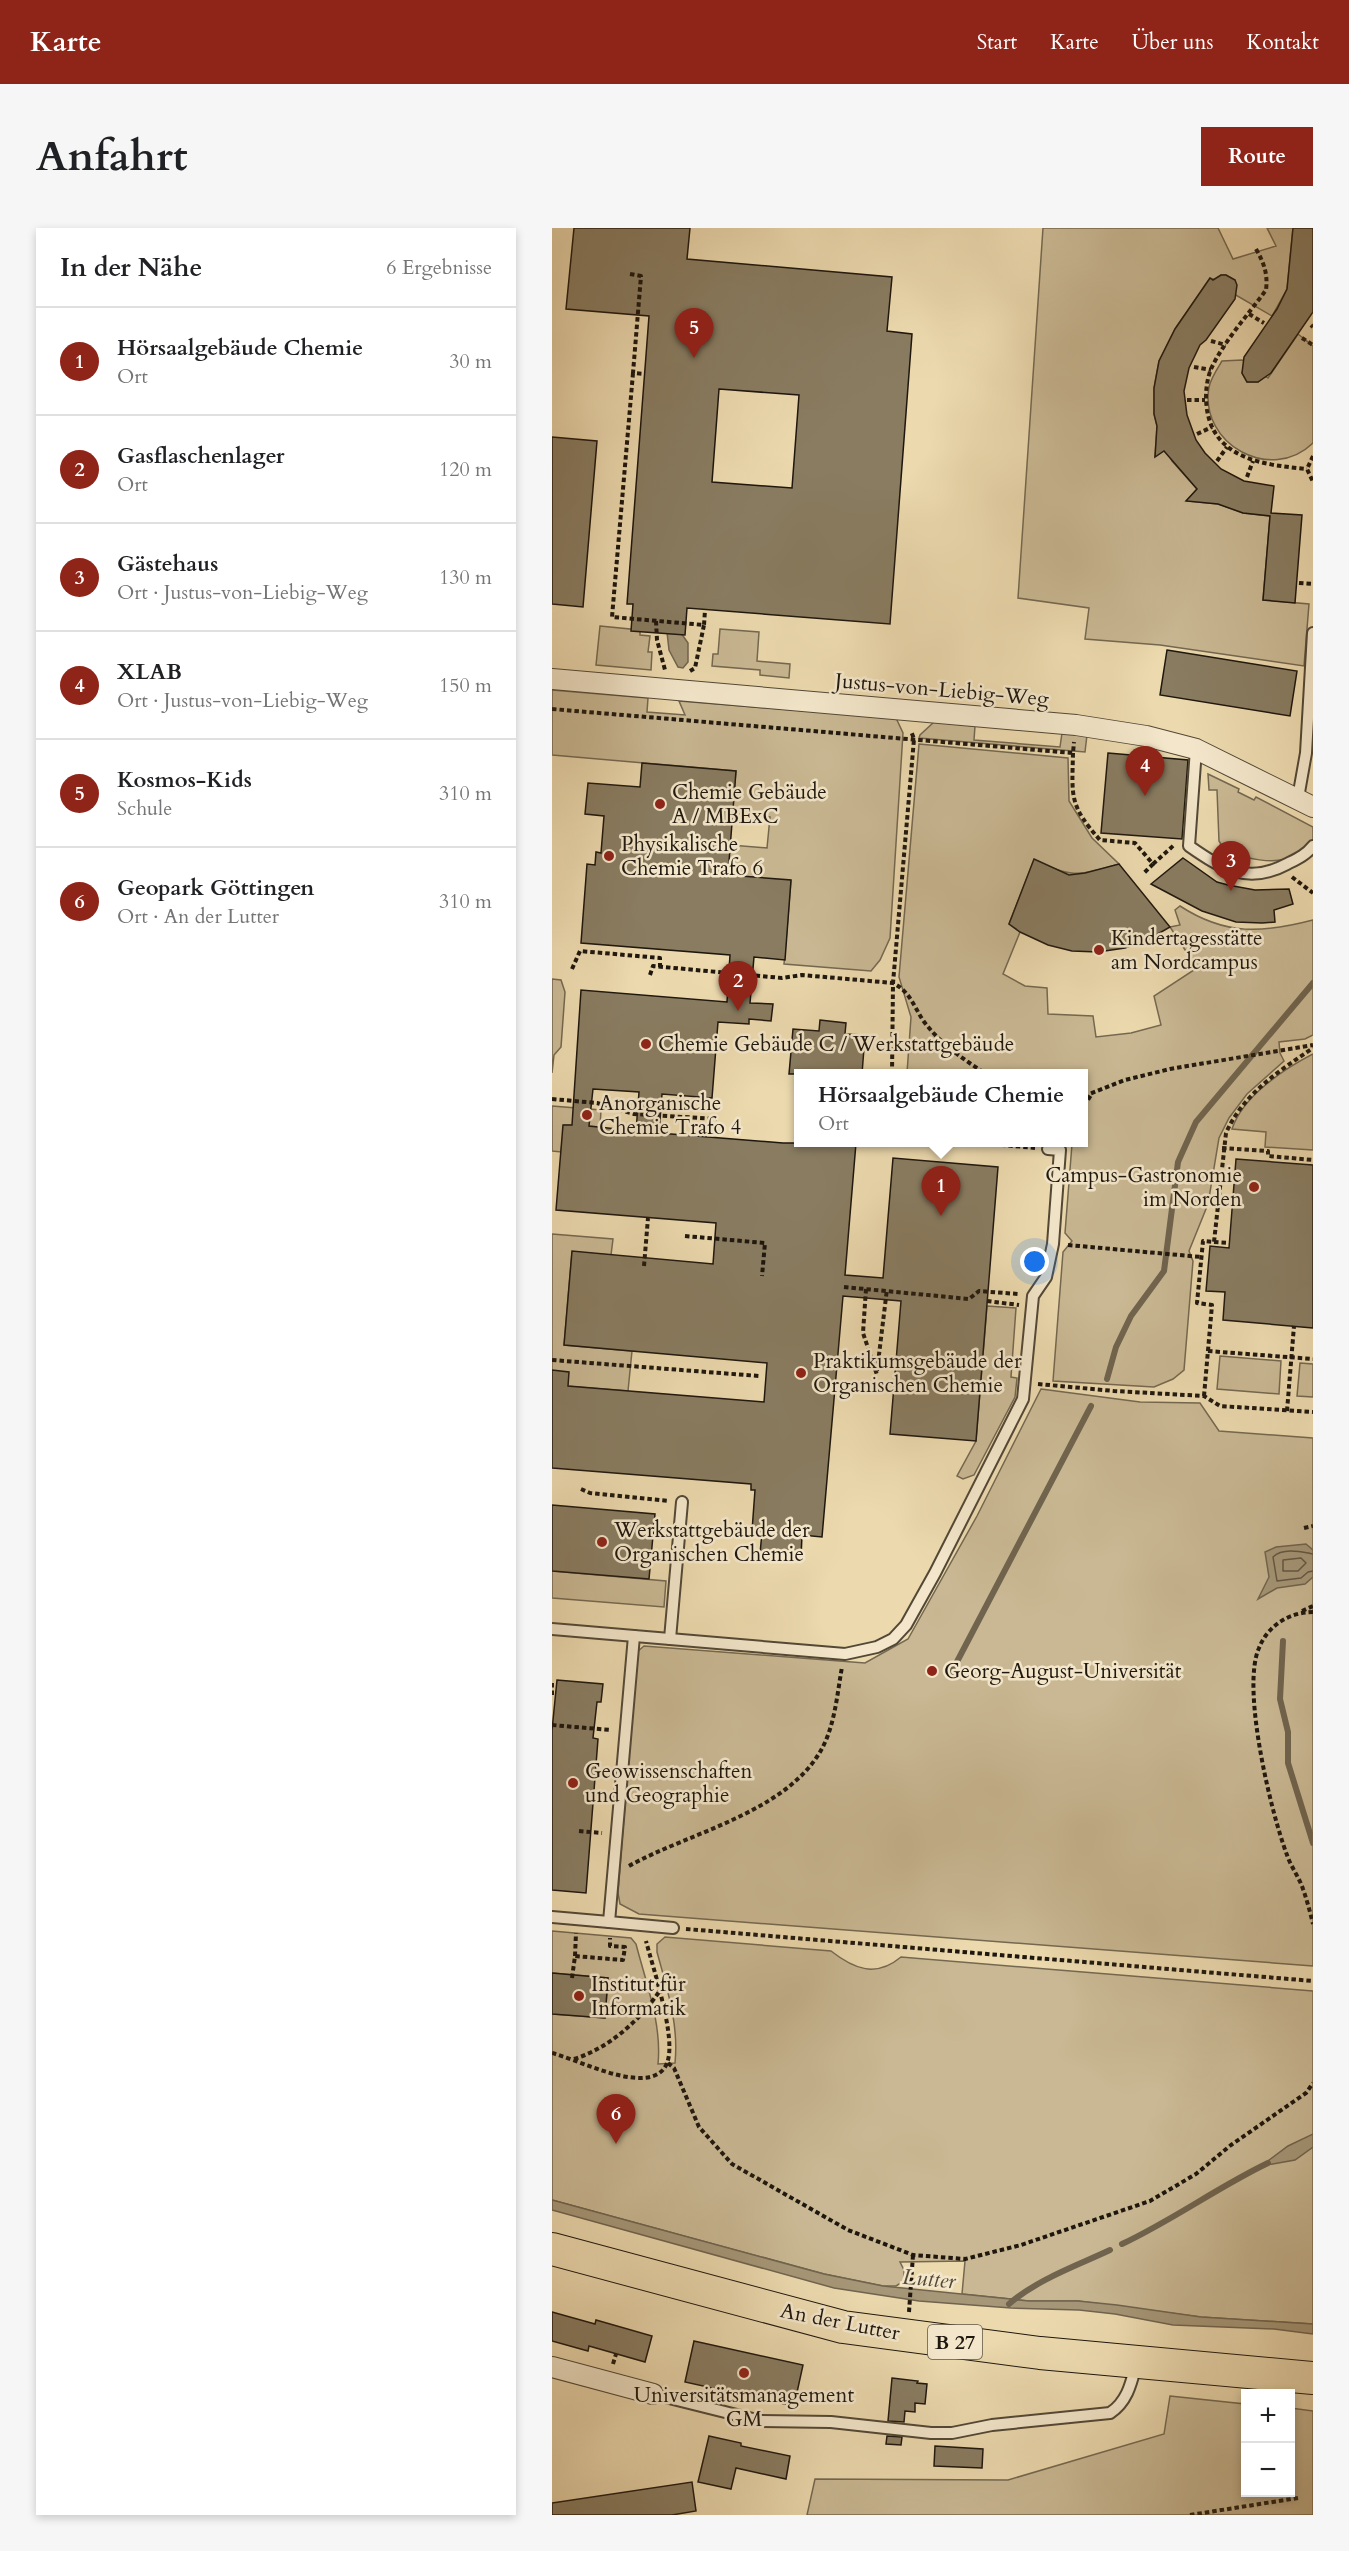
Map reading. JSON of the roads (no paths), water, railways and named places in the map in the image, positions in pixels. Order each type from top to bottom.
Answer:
[{"type":"main road","name":"An der Lutter","points":[[552,2249],[843,2327],[1028,2351],[1313,2378]]},
{"type":"street","name":"Justus-von-Liebig-Weg","points":[[552,679],[1076,725],[1146,736],[1196,749],[1305,802]]},
{"type":"street","points":[[552,2367],[653,2394]]},
{"type":"lane","points":[[1305,802],[1313,633]]},
{"type":"lane","points":[[1196,749],[1189,846],[1210,861],[1232,872],[1257,875],[1281,867],[1306,854],[1313,846]]},
{"type":"lane","points":[[552,1629],[845,1654],[877,1647],[893,1639],[906,1625],[935,1573],[1023,1399],[1033,1296],[1046,1277],[1053,1244],[1060,1150],[1048,1149]]},
{"type":"lane","points":[[670,1639],[682,1502]]},
{"type":"lane","points":[[609,1922],[634,1636]]},
{"type":"lane","points":[[552,1917],[673,1928]]},
{"type":"lane","points":[[653,2394],[761,2421],[831,2422],[952,2433],[992,2425],[1110,2413],[1121,2406],[1132,2383],[1137,2361]]},
{"type":"water","points":[[667,632],[681,633],[688,643],[688,662],[683,668],[678,667],[669,650]]},
{"type":"water","points":[[1306,1544],[1313,1550],[1313,1577],[1305,1584],[1277,1588],[1258,1599],[1269,1577],[1265,1552],[1276,1547]]},
{"type":"water","points":[[1313,2134],[1313,2147],[1295,2160],[1261,2166],[1288,2146]]},
{"type":"water","points":[[552,2200],[824,2274],[883,2286],[1029,2301],[1078,2301],[1201,2317],[1313,2324],[1313,2334],[1274,2329],[1173,2325],[1079,2310],[1011,2308],[919,2301],[834,2288],[552,2210]]},
{"type":"waterway","points":[[1107,1379],[1116,1347],[1131,1316],[1164,1271],[1178,1162],[1196,1122],[1313,983]]},
{"type":"waterway","points":[[950,1675],[1091,1406]]},
{"type":"waterway","points":[[1283,1641],[1280,1699],[1288,1732],[1288,1763],[1313,1843]]},
{"type":"waterway","points":[[1122,2244],[1268,2163]]},
{"type":"waterway","points":[[1009,2304],[1045,2280],[1110,2250]]},
{"type":"place","name":"Kosmos-Kids","points":[[694,358]]},
{"type":"place","name":"XLAB","points":[[1145,796]]},
{"type":"place","name":"Chemie Gebäude A / MBExC","points":[[660,804]]},
{"type":"place","name":"Physikalische Chemie Trafo 6","points":[[609,856]]},
{"type":"place","name":"Gästehaus","points":[[1231,891]]},
{"type":"place","name":"Kindertagesstätte am Nordcampus","points":[[1099,950]]},
{"type":"place","name":"Gasflaschenlager","points":[[738,1011]]},
{"type":"place","name":"Chemie Gebäude C / Werkstattgebäude","points":[[646,1044]]},
{"type":"place","name":"Anorganische Chemie Trafo 4","points":[[587,1115]]},
{"type":"place","name":"Campus-Gastronomie im Norden","points":[[1254,1187]]},
{"type":"place","name":"Hörsaalgebäude Chemie","points":[[941,1216]]},
{"type":"place","name":"Praktikumsgebäude der Organischen Chemie","points":[[801,1373]]},
{"type":"place","name":"Werkstattgebäude der Organischen Chemie","points":[[602,1542]]},
{"type":"place","name":"Georg-August-Universität","points":[[932,1671]]},
{"type":"place","name":"Geowissenschaften und Geographie","points":[[573,1783]]},
{"type":"place","name":"Institut für Informatik","points":[[579,1996]]},
{"type":"place","name":"Geopark Göttingen","points":[[616,2144]]},
{"type":"place","name":"Universitätsmanagement GM","points":[[744,2373]]},
{"type":"water label","name":"Lutter","points":[[929,2279]]}]
